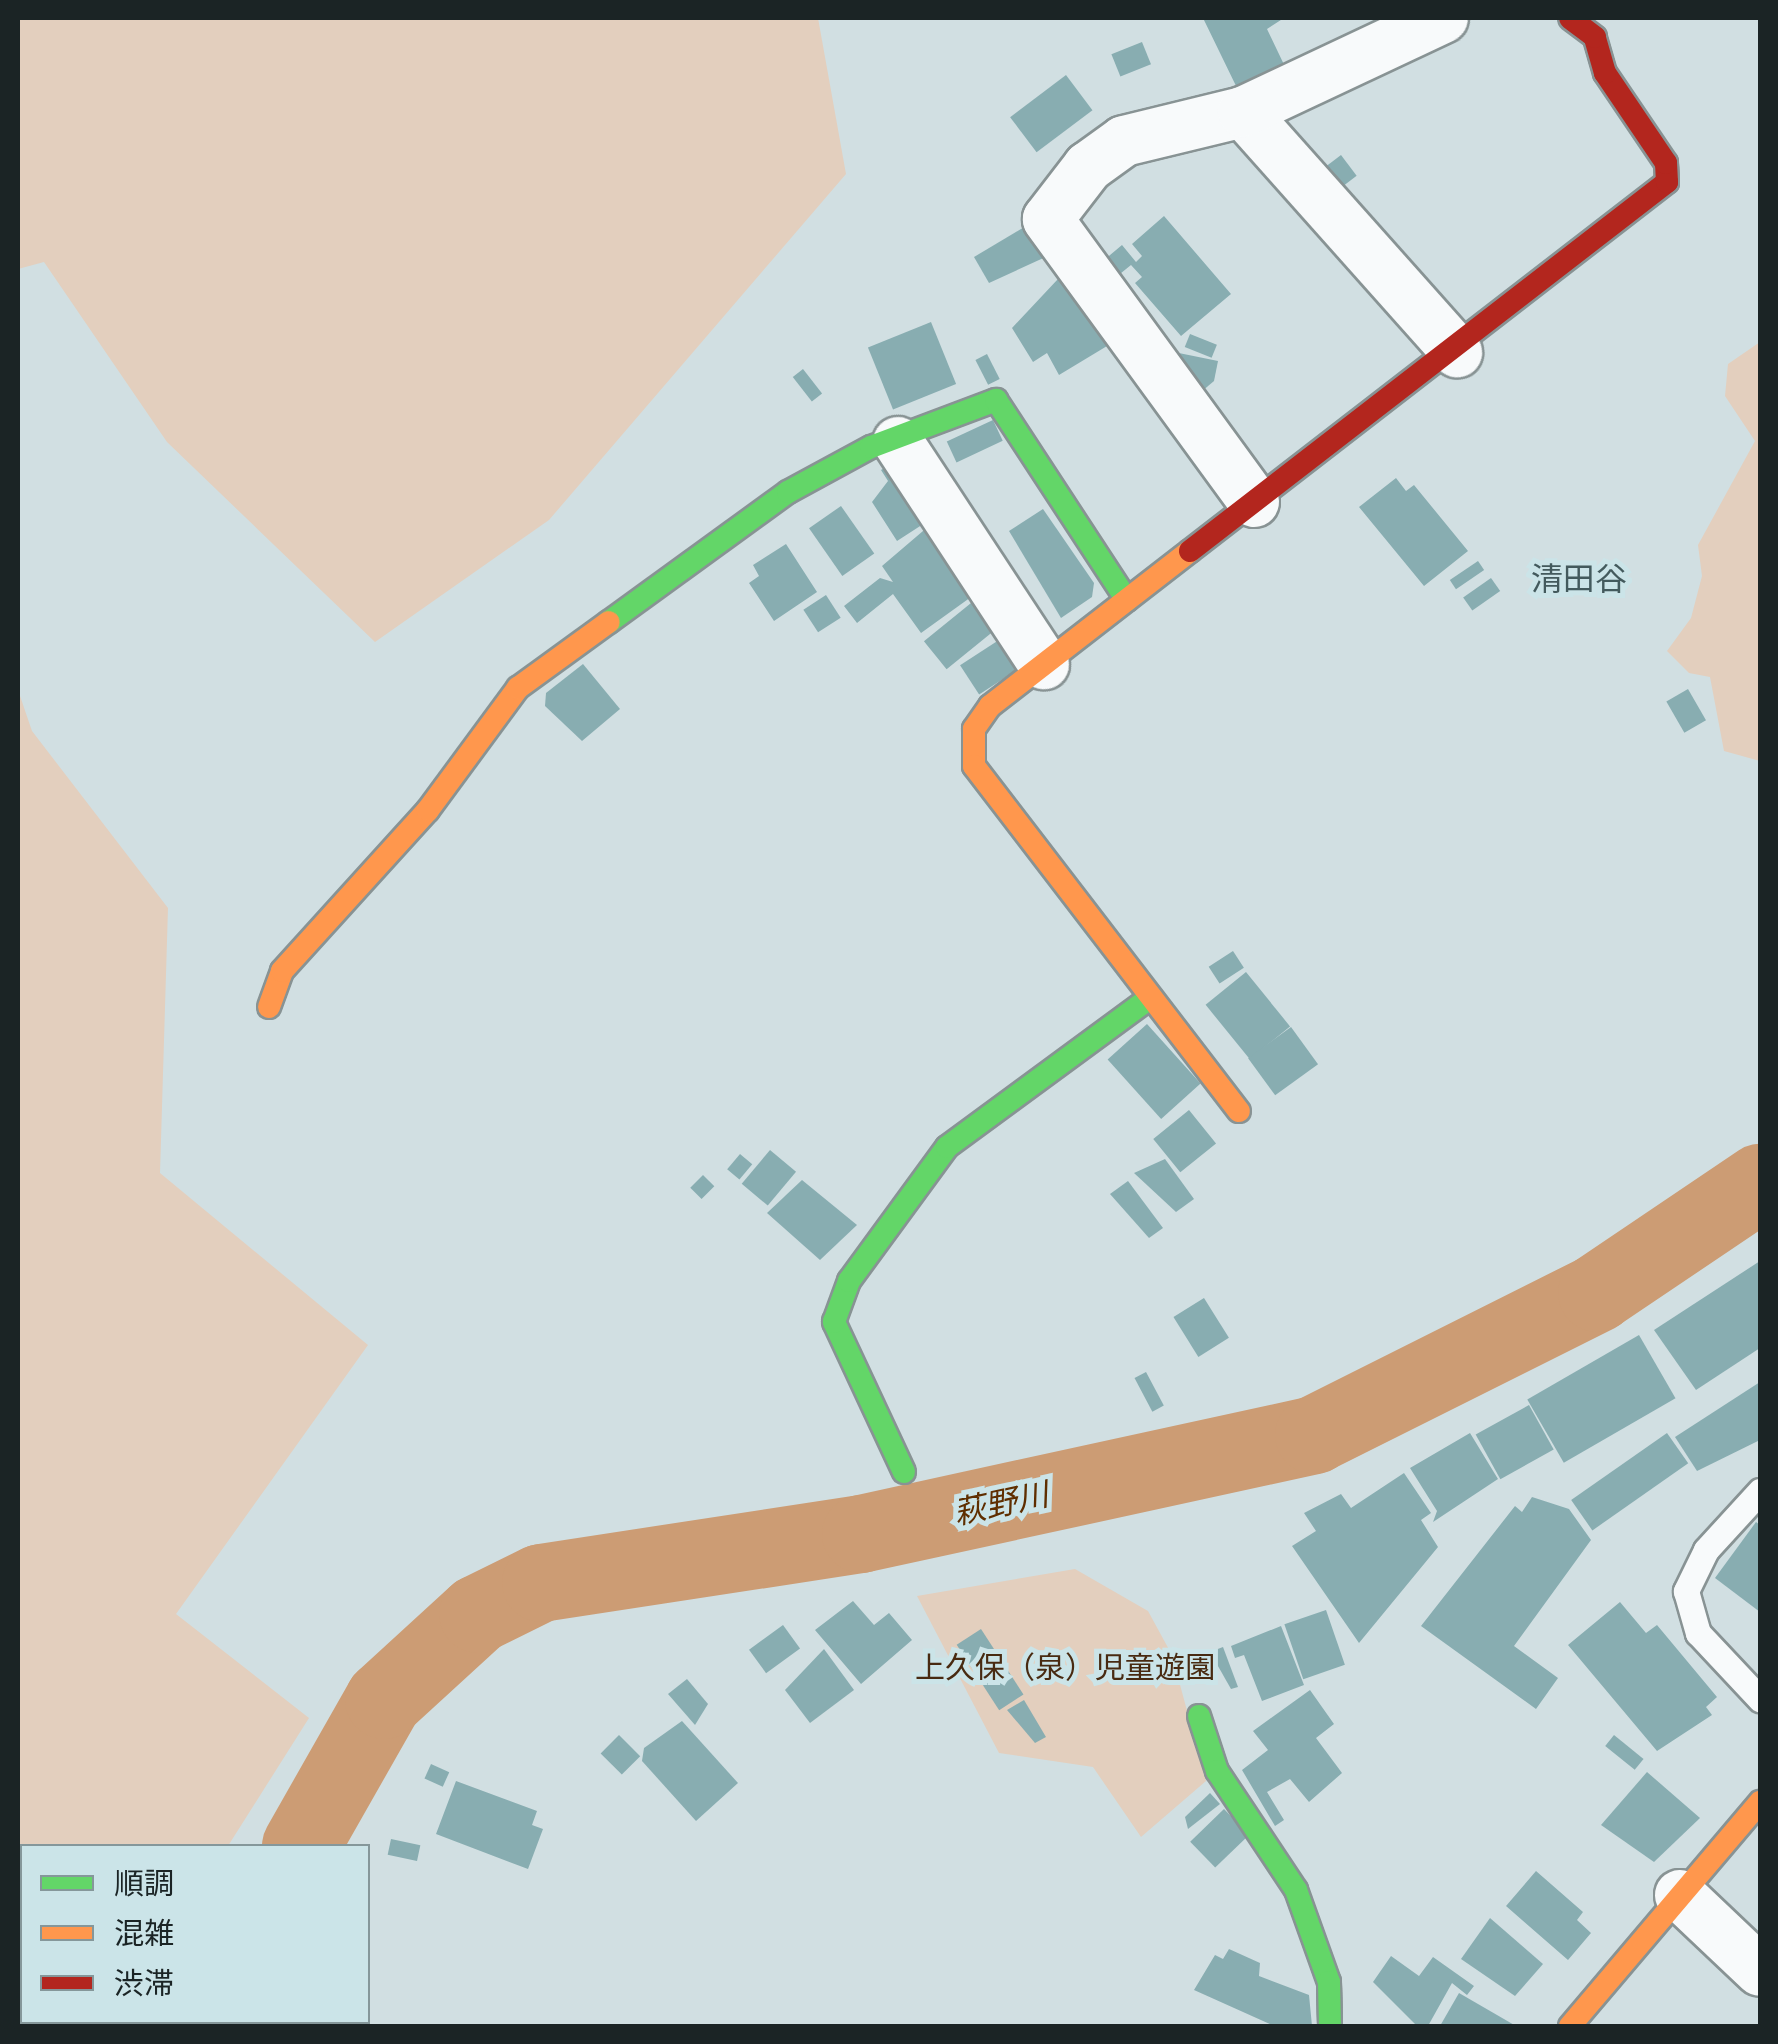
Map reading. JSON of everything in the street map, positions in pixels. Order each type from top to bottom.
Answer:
[{"type":"street","points":[[1254,502],[1048,219],[1088,168],[1124,142],[1243,112],[1443,18]]},
{"type":"street","points":[[1239,1111],[974,766],[974,730],[1044,664],[1457,352],[1667,182],[1666,163],[1605,73],[1593,24]]},
{"type":"street","points":[[1243,112],[1457,352]]},
{"type":"street","points":[[268,1007],[282,971],[416,824],[518,688],[788,492],[994,394],[1127,600]]},
{"type":"street","points":[[898,442],[1044,664]]},
{"type":"street","points":[[904,1472],[834,1322],[849,1281],[947,1147],[1151,997]]},
{"type":"street","points":[[1199,1716],[1218,1770],[1296,1890],[1329,1982],[1330,2026]]},
{"type":"street","points":[[1570,2026],[1760,1802]]},
{"type":"street","points":[[1680,1894],[1760,1971]]},
{"type":"lane","points":[[1760,1490],[1706,1550],[1686,1591],[1698,1633],[1760,1699]]},
{"type":"green space","points":[[18,18],[818,18],[846,174],[549,520],[375,642],[167,442],[44,262],[18,269]]},
{"type":"green space","points":[[1760,342],[1760,761],[1724,751],[1710,677],[1689,673],[1667,651],[1691,618],[1702,576],[1698,545],[1755,441],[1725,396],[1728,364]]},
{"type":"green space","points":[[18,690],[32,731],[168,908],[160,1173],[368,1345],[176,1614],[309,1718],[229,1844],[20,1844],[20,2024],[114,2026],[18,2026]]},
{"type":"green space","name":"上久保（泉）児童遊園","points":[[1075,1569],[1148,1611],[1172,1655],[1206,1781],[1141,1837],[1093,1767],[999,1753],[917,1596]]},
{"type":"building","points":[[1203,18],[1284,18],[1267,29],[1288,73],[1238,90]]},
{"type":"building","points":[[1142,42],[1151,64],[1120,77],[1111,54]]},
{"type":"building","points":[[1066,75],[1092,110],[1037,152],[1010,117]]},
{"type":"building","points":[[1341,155],[1357,176],[1340,188],[1324,168]]},
{"type":"building","points":[[1164,216],[1231,294],[1181,336],[1135,283],[1142,277],[1131,265],[1110,282],[1097,266],[1122,245],[1136,262],[1142,256],[1132,244]]},
{"type":"building","points":[[1031,223],[1050,255],[989,283],[974,257]]},
{"type":"building","points":[[1058,279],[1112,343],[1059,375],[1047,353],[1033,362],[1012,328]]},
{"type":"building","points":[[931,322],[956,384],[893,410],[868,347]]},
{"type":"building","points":[[1190,334],[1217,345],[1212,358],[1185,347]]},
{"type":"building","points":[[1169,351],[1218,361],[1214,381],[1201,392]]},
{"type":"building","points":[[987,354],[1000,379],[988,385],[975,360]]},
{"type":"building","points":[[803,369],[822,393],[812,401],[793,377]]},
{"type":"building","points":[[993,420],[1003,441],[956,462],[947,442]]},
{"type":"building","points":[[894,462],[931,519],[897,541],[872,502],[888,481],[881,470]]},
{"type":"building","points":[[1396,478],[1406,491],[1414,485],[1468,551],[1424,586],[1359,507]]},
{"type":"building","points":[[841,506],[874,554],[842,576],[809,528]]},
{"type":"building","points":[[1043,509],[1094,583],[1092,597],[1061,618],[1009,531]]},
{"type":"building","points":[[923,531],[934,531],[978,592],[921,633],[893,594],[857,623],[844,606],[880,578],[893,582],[882,566]]},
{"type":"building","points":[[786,544],[817,592],[774,621],[749,583],[759,576],[753,565]]},
{"type":"building","points":[[1478,561],[1484,570],[1456,589],[1450,580]]},
{"type":"building","points":[[1491,578],[1500,591],[1472,611],[1463,598]]},
{"type":"building","points":[[826,595],[841,618],[818,632],[803,610]]},
{"type":"building","points":[[976,599],[999,627],[947,669],[924,641]]},
{"type":"building","points":[[1002,638],[1021,667],[979,695],[960,665]]},
{"type":"building","points":[[583,664],[620,709],[582,741],[545,706],[546,693]]},
{"type":"building","points":[[1688,689],[1706,720],[1684,733],[1666,702]]},
{"type":"building","points":[[1233,951],[1244,968],[1220,984],[1209,967]]},
{"type":"building","points":[[1246,972],[1290,1026],[1250,1059],[1206,1005]]},
{"type":"building","points":[[1147,1024],[1201,1083],[1161,1119],[1108,1059]]},
{"type":"building","points":[[1291,1027],[1318,1064],[1275,1095],[1248,1058]]},
{"type":"building","points":[[1189,1110],[1216,1143],[1180,1172],[1153,1139]]},
{"type":"building","points":[[770,1150],[796,1172],[768,1206],[742,1184]]},
{"type":"building","points":[[740,1154],[752,1164],[739,1180],[727,1169]]},
{"type":"building","points":[[1165,1159],[1194,1199],[1176,1212],[1134,1173]]},
{"type":"building","points":[[703,1175],[714,1186],[702,1199],[690,1188]]},
{"type":"building","points":[[802,1180],[857,1225],[820,1260],[767,1213]]},
{"type":"building","points":[[1128,1181],[1163,1228],[1149,1238],[1110,1194]]},
{"type":"building","points":[[1760,1261],[1760,1348],[1696,1390],[1654,1330]]},
{"type":"building","points":[[1204,1298],[1229,1338],[1198,1357],[1173,1317]]},
{"type":"building","points":[[1639,1335],[1676,1398],[1564,1463],[1527,1400]]},
{"type":"building","points":[[1146,1372],[1164,1406],[1152,1412],[1135,1378]]},
{"type":"building","points":[[1760,1382],[1760,1440],[1697,1471],[1675,1437]]},
{"type":"building","points":[[1529,1405],[1554,1450],[1500,1479],[1476,1435]]},
{"type":"building","points":[[1470,1433],[1498,1479],[1433,1522],[1437,1511],[1410,1468]]},
{"type":"building","points":[[1667,1433],[1688,1463],[1592,1530],[1571,1500]]},
{"type":"building","points":[[1404,1473],[1431,1513],[1421,1520],[1438,1547],[1359,1643],[1292,1546],[1316,1531],[1304,1513],[1341,1494],[1351,1508]]},
{"type":"building","points":[[1532,1497],[1569,1509],[1591,1540],[1514,1646],[1558,1678],[1536,1709],[1421,1626],[1515,1506],[1522,1512]]},
{"type":"building","points":[[1756,1522],[1760,1525],[1760,1612],[1715,1578]]},
{"type":"building","points":[[853,1601],[874,1625],[889,1613],[912,1640],[861,1684],[815,1630]]},
{"type":"building","points":[[1620,1602],[1646,1633],[1657,1625],[1717,1697],[1706,1707],[1712,1715],[1657,1751],[1568,1645]]},
{"type":"building","points":[[1326,1610],[1345,1665],[1303,1679],[1284,1624]]},
{"type":"building","points":[[783,1625],[800,1648],[766,1673],[749,1650]]},
{"type":"building","points":[[1281,1626],[1304,1685],[1262,1701],[1244,1655],[1235,1658],[1231,1646]]},
{"type":"building","points":[[981,1629],[1023,1694],[999,1710],[957,1645]]},
{"type":"building","points":[[1223,1647],[1238,1687],[1231,1689],[1210,1652]]},
{"type":"building","points":[[824,1649],[854,1690],[810,1723],[785,1690]]},
{"type":"building","points":[[687,1679],[708,1704],[695,1725],[668,1694]]},
{"type":"building","points":[[1310,1690],[1334,1724],[1316,1738],[1342,1773],[1309,1802],[1290,1779],[1267,1792],[1284,1820],[1275,1826],[1242,1770],[1268,1750],[1253,1731]]},
{"type":"building","points":[[1024,1700],[1046,1737],[1035,1743],[1007,1710]]},
{"type":"building","points":[[682,1721],[738,1783],[696,1821],[642,1761],[644,1748]]},
{"type":"building","points":[[619,1735],[640,1756],[622,1775],[601,1753]]},
{"type":"building","points":[[1614,1735],[1644,1759],[1635,1770],[1605,1746]]},
{"type":"building","points":[[431,1764],[449,1772],[443,1787],[424,1779]]},
{"type":"building","points":[[1647,1772],[1700,1818],[1654,1862],[1601,1825]]},
{"type":"building","points":[[456,1781],[537,1811],[532,1825],[543,1829],[528,1869],[436,1834]]},
{"type":"building","points":[[1210,1793],[1220,1804],[1188,1829],[1185,1817]]},
{"type":"building","points":[[1224,1809],[1249,1835],[1215,1868],[1190,1842]]},
{"type":"building","points":[[391,1839],[420,1845],[417,1861],[388,1855]]},
{"type":"building","points":[[1536,1871],[1583,1912],[1577,1920],[1591,1933],[1568,1960],[1506,1906]]},
{"type":"building","points":[[1490,1918],[1543,1964],[1515,1996],[1461,1959]]},
{"type":"building","points":[[1229,1949],[1260,1963],[1259,1976],[1309,1995],[1312,2026],[1274,2026],[1194,1990],[1215,1955],[1223,1959]]},
{"type":"building","points":[[1391,1956],[1419,1976],[1433,1957],[1474,1986],[1467,1995],[1452,1983],[1428,2026],[1417,2026],[1373,1982]]},
{"type":"building","points":[[1459,1993],[1516,2026],[1440,2026]]},
{"type":"waterway","name":"萩野川","points":[[302,1844],[384,1700],[478,1614],[541,1583],[861,1534],[1314,1435],[1597,1293],[1760,1183]]},
{"type":"traffic: fast","points":[[609,622],[788,492],[871,447],[996,400],[1127,600]]},
{"type":"traffic: fast","points":[[904,1472],[834,1322],[849,1281],[947,1147],[1151,997]]},
{"type":"traffic: fast","points":[[1199,1716],[1217,1771],[1296,1890],[1329,1982],[1330,2026]]},
{"type":"traffic: slow","points":[[1190,551],[990,706],[974,729],[974,766],[1239,1111]]},
{"type":"traffic: slow","points":[[269,1007],[282,971],[428,810],[518,688],[609,622]]},
{"type":"traffic: slow","points":[[1570,2026],[1760,1802]]},
{"type":"traffic: jam","points":[[1190,551],[1667,182],[1666,163],[1605,73],[1595,37],[1570,18]]},
{"type":"district","name":"清田谷","points":[[1579,579]]}]
